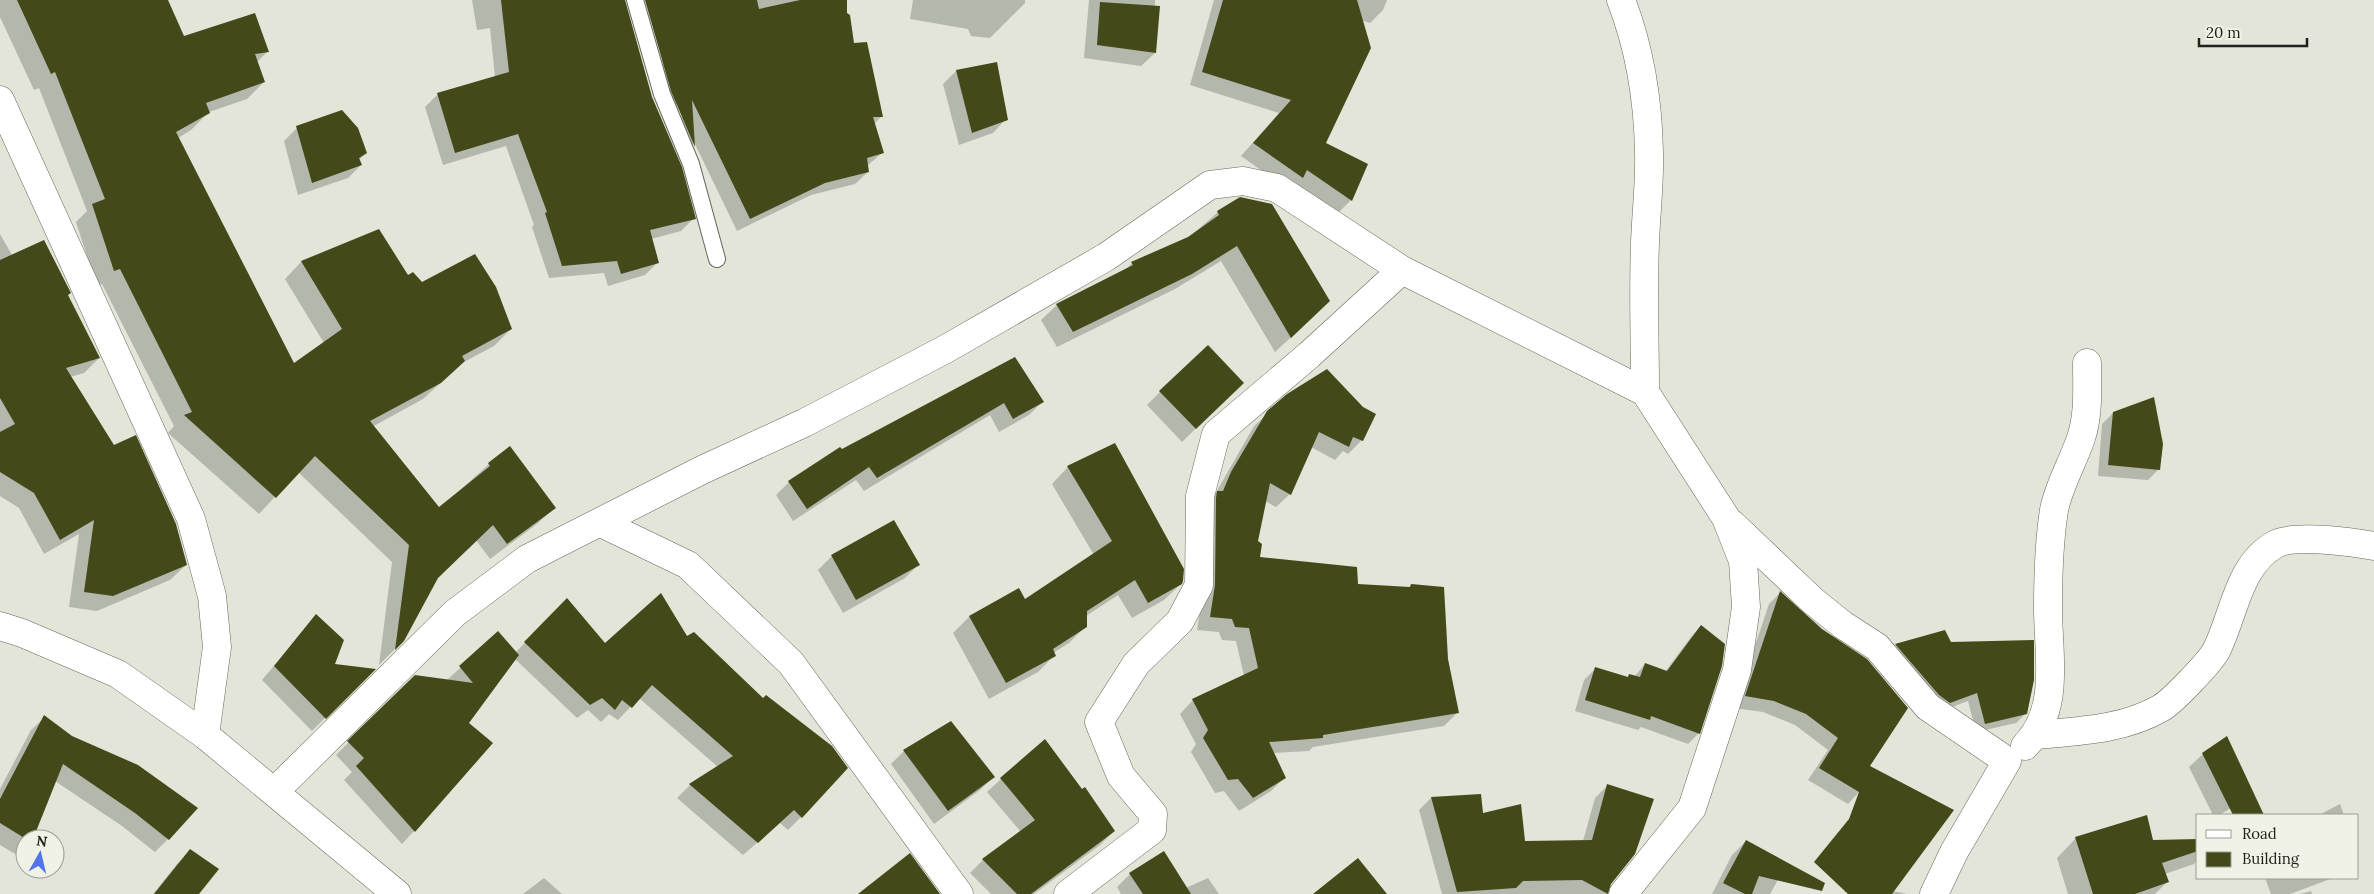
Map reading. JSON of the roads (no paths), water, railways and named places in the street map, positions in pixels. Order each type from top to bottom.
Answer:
[{"type":"street","points":[[1621,0],[1632,30],[1642,71],[1649,143],[1645,245],[1645,392]]},
{"type":"street","points":[[0,100],[191,519],[212,596],[217,647],[205,735]]},
{"type":"street","points":[[275,791],[455,613],[527,560],[702,470],[804,423],[944,350],[1106,257],[1210,185],[1243,181],[1277,188],[1402,270],[1645,392],[1726,518],[1743,561],[1746,607],[1737,670],[1692,808],[1623,894]]},
{"type":"street","points":[[1068,894],[1152,830],[1153,814],[1121,776],[1098,722],[1136,664],[1180,621],[1199,585],[1200,496],[1216,434],[1309,355],[1402,270]]},
{"type":"street","points":[[1934,894],[1954,852],[2006,762],[2036,736],[2045,715],[2051,688],[2048,577],[2054,508],[2081,438],[2088,405],[2087,363]]},
{"type":"street","points":[[1726,518],[1813,601],[1843,625],[1877,647],[1928,707],[2006,762]]},
{"type":"street","points":[[601,523],[688,565],[791,663],[959,894]]},
{"type":"street","points":[[2036,736],[2104,728],[2137,720],[2162,707],[2190,681],[2215,652],[2246,574],[2257,558],[2277,543],[2302,539],[2350,542],[2374,546]]},
{"type":"street","points":[[0,626],[118,674],[205,735],[398,894]]},
{"type":"lane","points":[[635,0],[662,94],[691,164],[717,259]]}]
